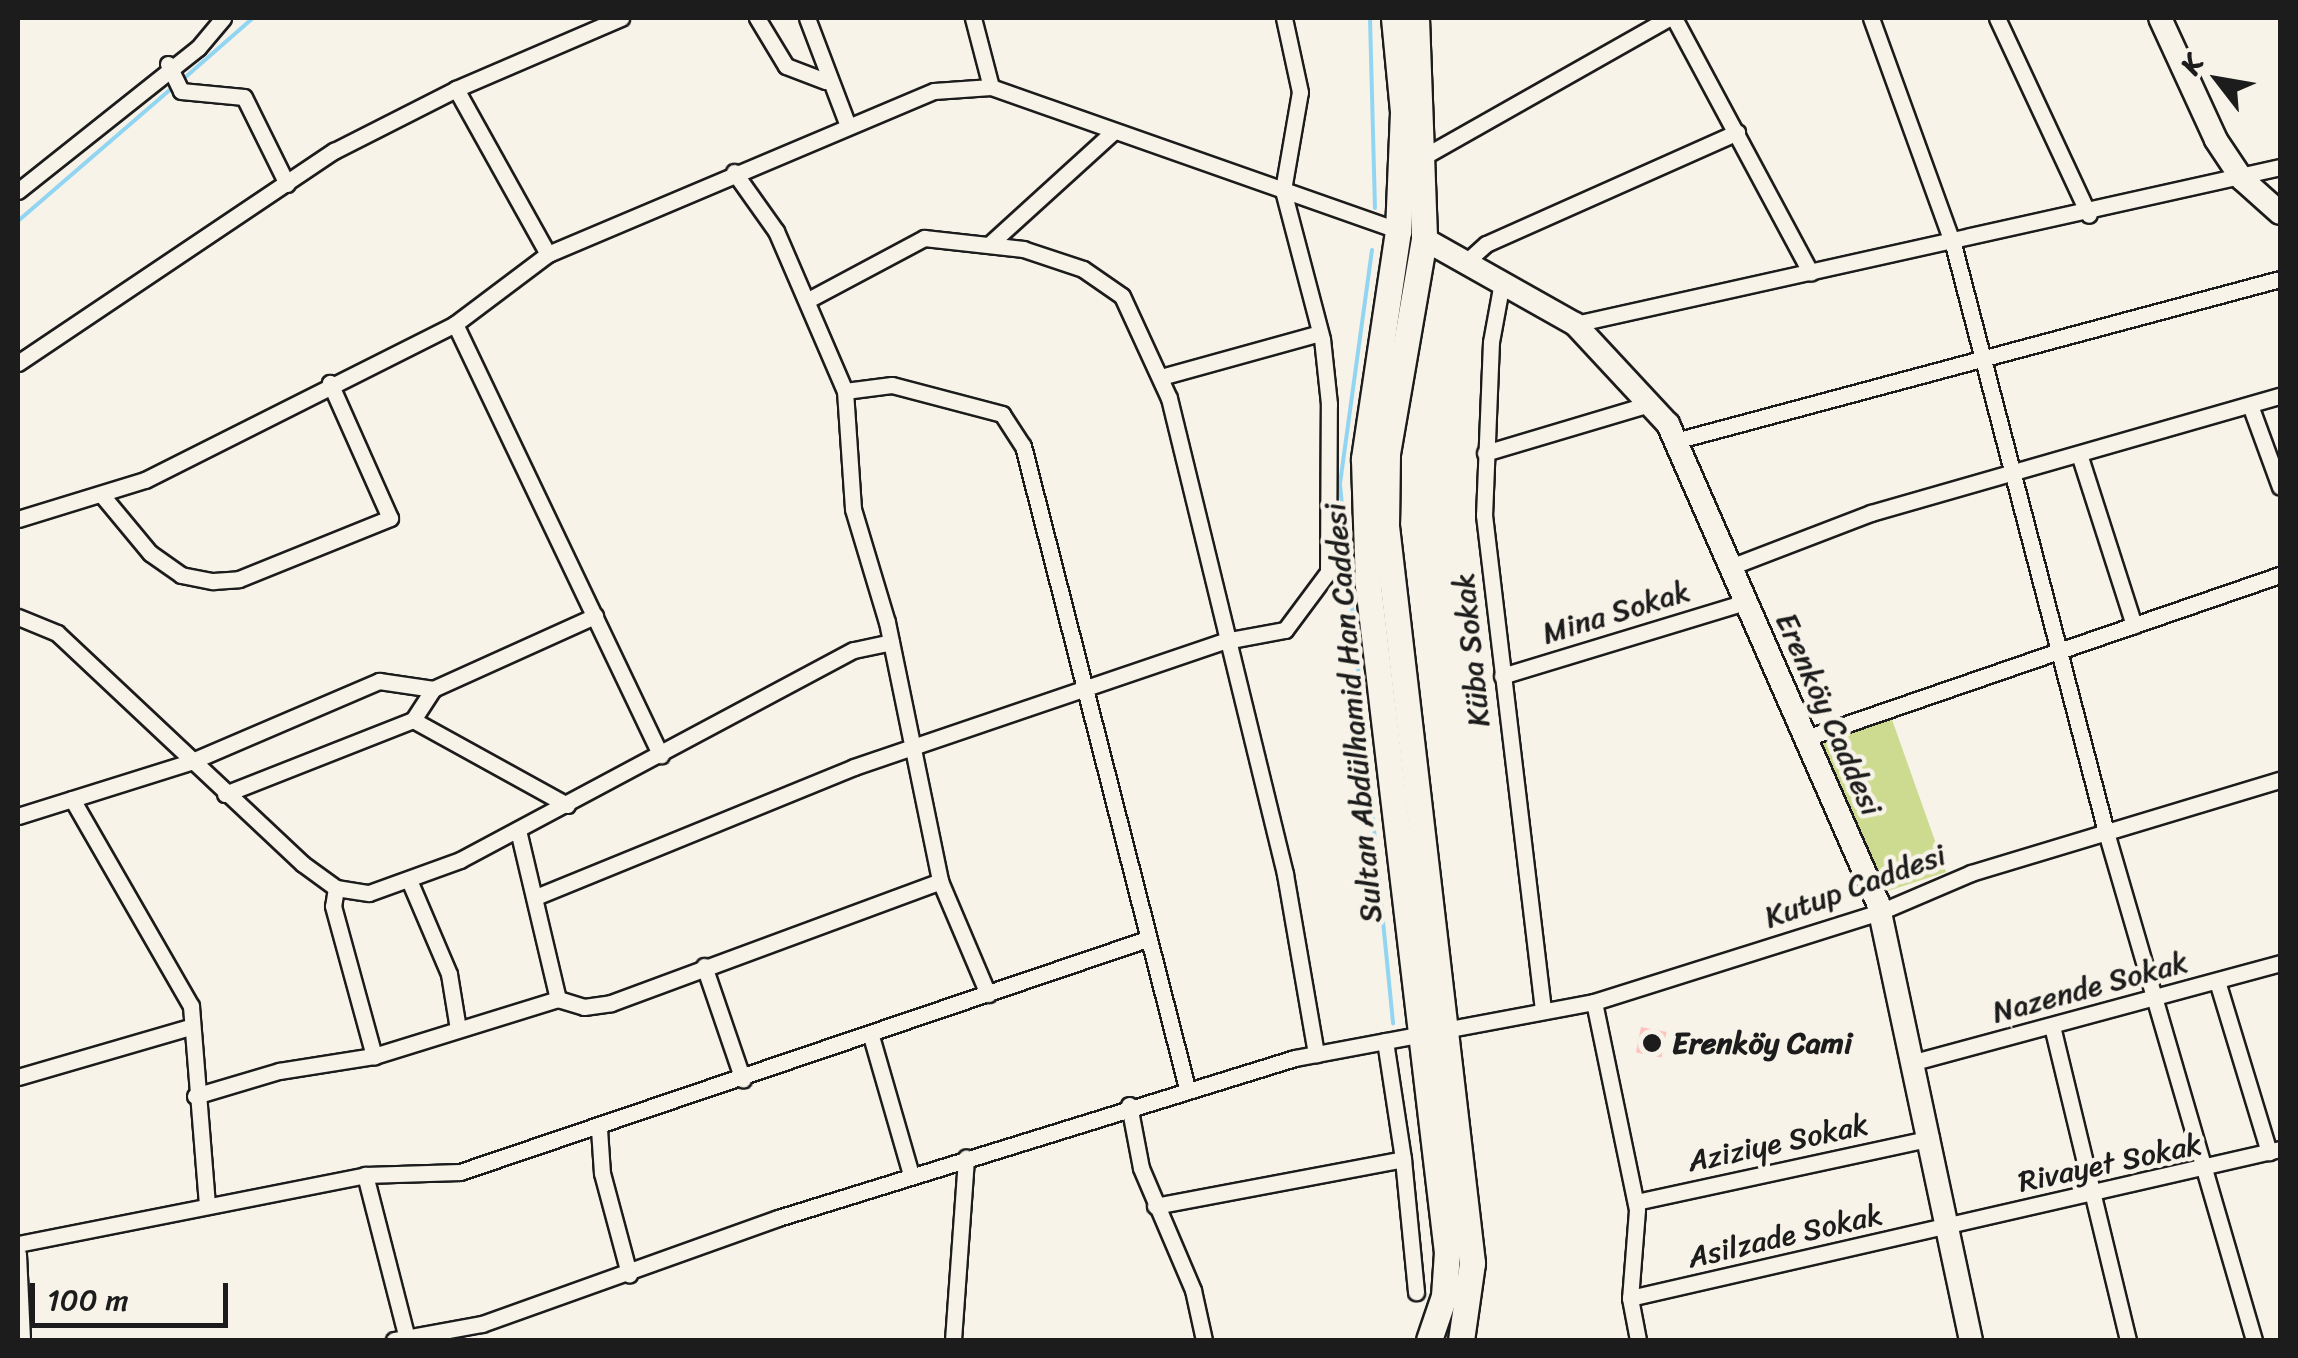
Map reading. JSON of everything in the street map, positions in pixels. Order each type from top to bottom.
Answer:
[{"type":"main road","name":"Sultan Abdülhamid Han Caddesi","points":[[1394,18],[1404,112],[1398,231],[1364,459],[1368,585],[1418,1034],[1447,1252],[1429,1340]]},
{"type":"main road","name":"Sultan Abdülhamid Han Caddesi","points":[[1416,18],[1424,239],[1387,454],[1386,526],[1472,1262],[1462,1340]]},
{"type":"street","points":[[18,192],[168,64],[198,48],[224,18]]},
{"type":"street","points":[[18,363],[287,184],[456,89],[620,18]]},
{"type":"street","points":[[757,18],[786,66],[825,81]]},
{"type":"street","points":[[807,18],[825,81],[848,126]]},
{"type":"street","points":[[972,18],[991,86]]},
{"type":"street","points":[[538,896],[912,746],[1084,692],[1225,641],[1285,630],[1328,572],[1328,404],[1320,333],[1283,190],[1300,92],[1284,18]]},
{"type":"street","points":[[1423,158],[1672,18],[1811,273]]},
{"type":"street","points":[[1871,18],[1952,244],[2055,647],[2106,832],[2210,1171],[2254,1340]]},
{"type":"street","points":[[1998,18],[2089,215]]},
{"type":"street","points":[[2160,18],[2242,179],[2280,213]]},
{"type":"street","points":[[168,64],[177,86],[239,92],[287,184]]},
{"type":"street","points":[[18,519],[146,480],[330,383],[455,324],[548,254],[734,172],[934,91],[991,86],[1424,239]]},
{"type":"street","points":[[456,89],[548,254]]},
{"type":"street","points":[[992,242],[1113,132]]},
{"type":"street","points":[[1466,262],[1486,244],[1737,132]]},
{"type":"street","points":[[1576,324],[2089,215],[2280,168]]},
{"type":"street","points":[[734,172],[776,231],[845,391],[853,508],[891,642],[940,880],[988,994]]},
{"type":"street","points":[[808,300],[924,238],[992,242],[1083,269],[1122,296],[1161,378],[1285,874],[1316,1054]]},
{"type":"street","name":"Erenköy Caddesi","points":[[1424,239],[1576,324],[1649,404],[1675,441],[1809,737],[1880,912],[1951,1226],[1970,1340]]},
{"type":"street","points":[[1675,441],[2280,279]]},
{"type":"street","name":"Küba Sokak","points":[[1502,282],[1484,453],[1502,676],[1543,1011]]},
{"type":"street","points":[[455,324],[661,754]]},
{"type":"street","points":[[1161,378],[1320,333]]},
{"type":"street","points":[[101,494],[150,553],[182,574],[214,581],[238,579],[390,518],[330,383]]},
{"type":"street","points":[[845,391],[892,385],[1002,414],[1023,446],[1187,1088]]},
{"type":"street","points":[[1730,567],[1871,513],[2280,396]]},
{"type":"street","points":[[1484,453],[1649,404]]},
{"type":"street","points":[[2250,405],[2280,487]]},
{"type":"street","points":[[2079,454],[2134,625]]},
{"type":"street","points":[[1809,737],[2055,647],[2134,625],[2280,575]]},
{"type":"street","name":"Mina Sokak","points":[[1502,676],[1746,602]]},
{"type":"street","points":[[225,794],[412,720],[433,689],[594,616]]},
{"type":"street","points":[[18,617],[57,633],[225,794],[336,888],[369,893],[409,880],[518,830],[854,650],[891,642]]},
{"type":"street","points":[[18,816],[190,762],[379,680],[433,689]]},
{"type":"street","points":[[412,720],[566,805]]},
{"type":"street","name":"Kutup Caddesi","points":[[401,1339],[483,1332],[630,1274],[911,1175],[1187,1088],[1316,1054],[1594,1002],[1880,912],[1970,873],[2280,780]]},
{"type":"street","points":[[72,799],[190,1006],[195,1096],[208,1204]]},
{"type":"street","points":[[518,830],[538,896],[558,998]]},
{"type":"street","points":[[409,880],[449,974],[458,1029]]},
{"type":"street","points":[[195,1096],[279,1071],[374,1056],[558,998],[584,1007],[611,1002],[940,880]]},
{"type":"street","points":[[336,888],[333,906],[374,1056]]},
{"type":"street","points":[[18,1244],[365,1174],[460,1172],[564,1132],[599,1130],[1147,939]]},
{"type":"street","name":"Nazende Sokak","points":[[1914,1062],[2156,1000],[2280,962]]},
{"type":"street","points":[[704,966],[743,1080]]},
{"type":"street","points":[[2217,981],[2275,1150]]},
{"type":"street","points":[[1594,1002],[1636,1202],[1630,1298],[1638,1340]]},
{"type":"street","points":[[2052,1026],[2128,1340]]},
{"type":"street","points":[[18,1077],[190,1027]]},
{"type":"street","points":[[871,1036],[911,1175]]},
{"type":"street","points":[[1385,1040],[1403,1159],[1416,1292]]},
{"type":"street","points":[[1129,1105],[1154,1206],[1193,1290],[1204,1340]]},
{"type":"street","points":[[599,1130],[602,1173],[630,1274]]},
{"type":"street","name":"Aziziye Sokak","points":[[1636,1202],[1931,1138]]},
{"type":"street","name":"Rivayet Sokak","points":[[1951,1226],[2210,1171],[2275,1150]]},
{"type":"street","points":[[953,1340],[966,1157]]},
{"type":"street","points":[[1154,1206],[1403,1159]]},
{"type":"street","points":[[365,1174],[401,1339]]},
{"type":"street","name":"Asilzade Sokak","points":[[1630,1298],[1951,1226]]},
{"type":"street","points":[[18,1254],[22,1340]]},
{"type":"green space","points":[[1890,714],[1946,872],[1885,892],[1821,744]]},
{"type":"building","name":"Erenköy Cami","points":[[1641,1027],[1667,1032],[1662,1057],[1636,1053]]},
{"type":"waterway","points":[[181,81],[253,18]]},
{"type":"waterway","points":[[1370,18],[1375,208]]},
{"type":"waterway","points":[[18,221],[173,87]]},
{"type":"waterway","points":[[1372,250],[1340,485],[1393,1023]]},
{"type":"place","name":"Erenköy Cami","points":[[1652,1043]]}]
